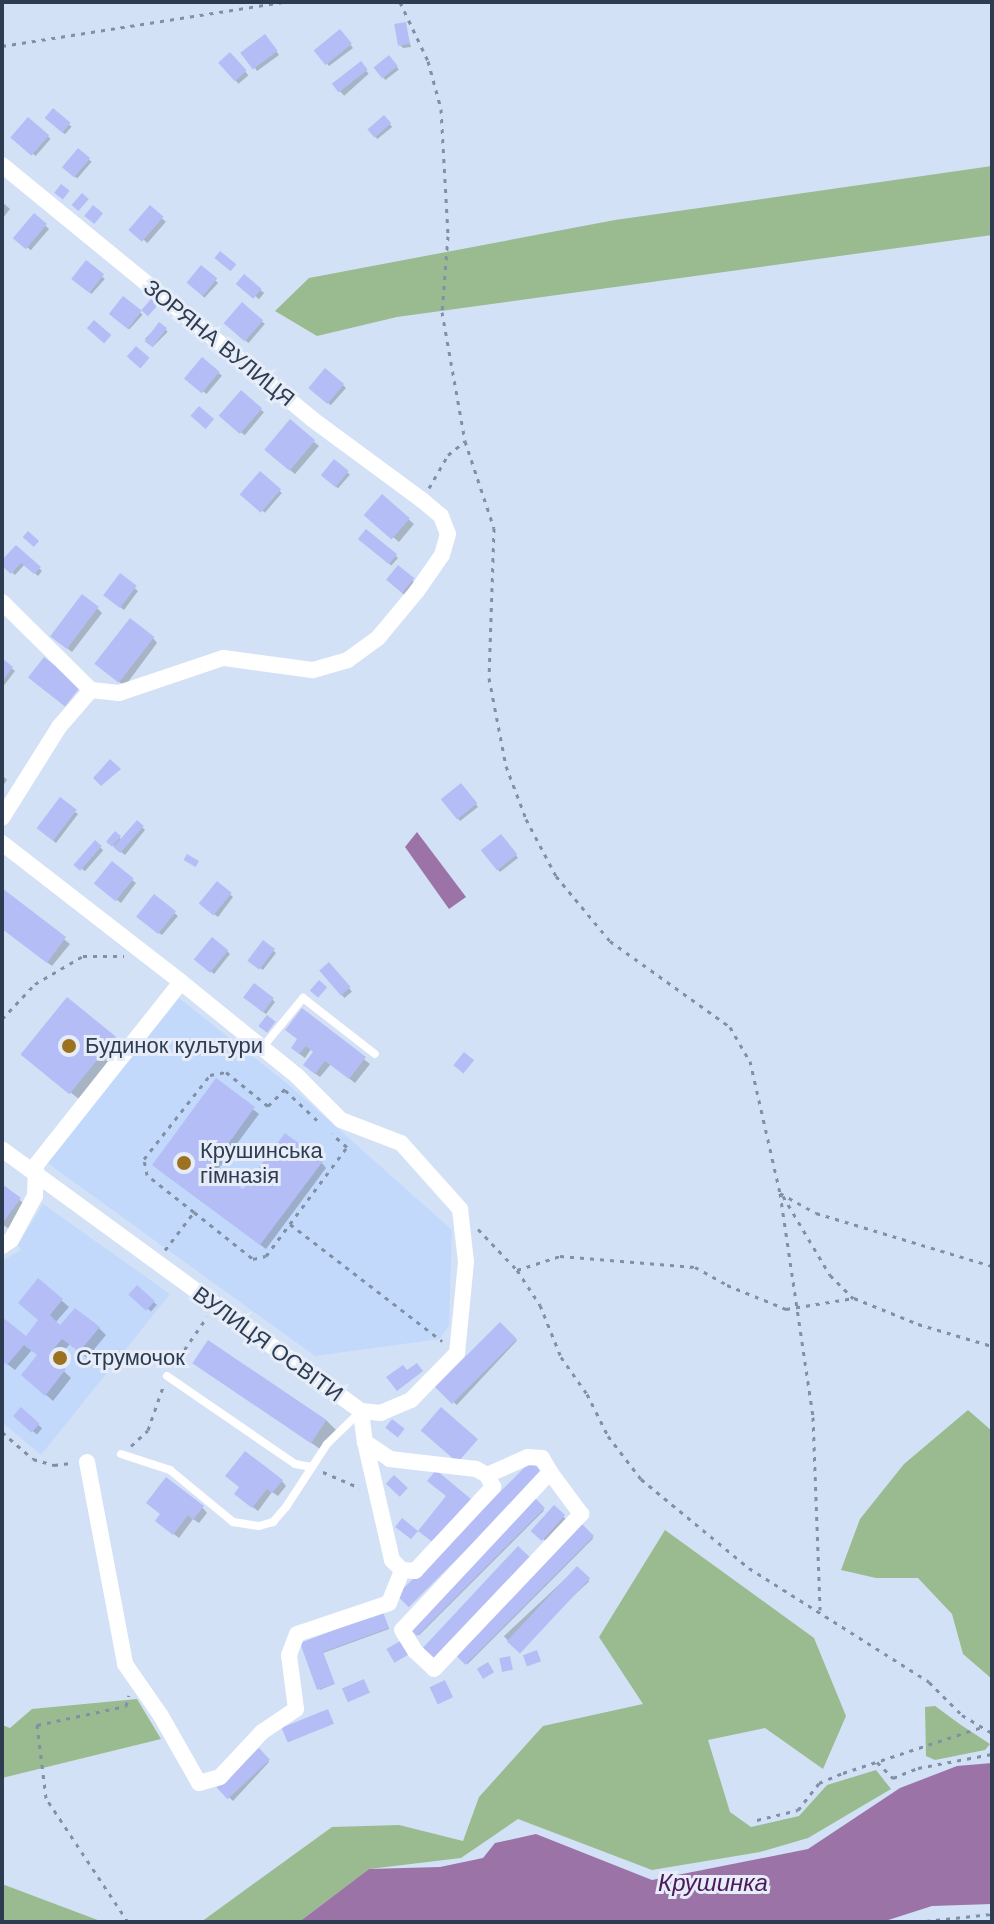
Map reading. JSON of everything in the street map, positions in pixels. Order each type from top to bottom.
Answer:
[{"type":"street","name":"ЗОРЯНА ВУЛИЦЯ","points":[[2,165],[312,419],[422,500],[441,516],[448,534],[442,555],[378,638],[348,660],[312,670],[223,658],[119,693],[91,690]]},
{"type":"street","points":[[2,602],[91,690],[59,727],[2,818]]},
{"type":"street","points":[[2,843],[297,1076],[341,1120],[401,1143],[460,1209],[466,1262],[457,1353]]},
{"type":"street","points":[[2,1246],[11,1240],[35,1196],[36,1165],[181,982]]},
{"type":"street","name":"ВУЛИЦЯ ОСВІТИ","points":[[2,1149],[361,1411],[381,1413],[411,1400],[457,1353]]},
{"type":"street","points":[[361,1411],[365,1442],[392,1560],[402,1570],[415,1571],[493,1487],[487,1475],[476,1469],[390,1459],[365,1442]]},
{"type":"street","points":[[402,1570],[389,1603],[415,1651],[434,1669],[581,1514],[542,1458],[528,1457],[487,1475]]},
{"type":"street","points":[[87,1462],[125,1664],[161,1716],[199,1783],[220,1777],[262,1732],[296,1709],[289,1655],[297,1634],[389,1603]]},
{"type":"street","points":[[402,1630],[550,1472]]},
{"type":"lane","points":[[262,1048],[303,998],[375,1054]]},
{"type":"lane","points":[[167,1376],[295,1464],[312,1467]]},
{"type":"lane","points":[[121,1454],[170,1470],[233,1522],[246,1526],[273,1522],[327,1444],[361,1411]]},
{"type":"path","points":[[2,46],[282,2]]},
{"type":"path","points":[[400,2],[428,61],[441,109],[448,236],[442,312],[465,441],[494,528],[489,678],[506,766],[526,819],[556,876],[610,941],[730,1027],[750,1061],[780,1193],[813,1417],[820,1610]]},
{"type":"path","points":[[422,500],[448,455],[465,441]]},
{"type":"path","points":[[2,1019],[35,984],[83,956],[148,956]]},
{"type":"path","points":[[284,1089],[347,1147],[266,1256],[253,1259],[147,1175],[144,1159],[210,1075],[226,1072],[268,1106],[284,1089],[297,1076]]},
{"type":"path","points":[[780,1193],[816,1213],[992,1266]]},
{"type":"path","points":[[780,1193],[797,1214],[830,1275],[854,1298],[918,1324],[992,1346]]},
{"type":"path","points":[[460,1209],[517,1270],[540,1305],[561,1357],[587,1394],[608,1436],[641,1479],[749,1568],[820,1610],[929,1682],[962,1715],[992,1733]]},
{"type":"path","points":[[156,1263],[194,1212]]},
{"type":"path","points":[[290,1224],[457,1353]]},
{"type":"path","points":[[517,1270],[560,1256],[695,1267],[786,1309],[854,1298]]},
{"type":"path","points":[[121,1454],[148,1430],[167,1376],[216,1306]]},
{"type":"path","points":[[2,1432],[33,1459],[54,1465],[87,1462]]},
{"type":"path","points":[[312,1467],[377,1495]]},
{"type":"path","points":[[128,1922],[46,1798],[37,1725],[126,1706],[134,1680]]},
{"type":"path","points":[[757,1820],[798,1810],[819,1783],[982,1727]]},
{"type":"path","points":[[877,1762],[893,1778],[918,1768],[992,1754]]},
{"type":"path","points":[[916,1922],[992,1914]]},
{"type":"shaded area","points":[[179,998],[289,1085],[452,1230],[449,1325],[440,1339],[315,1356],[46,1162]]},
{"type":"shaded area","name":"Струмочок","points":[[43,1204],[170,1294],[41,1455],[2,1422],[2,1261],[21,1250],[18,1245]]},
{"type":"green space","points":[[992,166],[992,235],[397,317],[317,336],[275,311],[309,278],[615,220]]},
{"type":"green space","points":[[968,1410],[992,1431],[992,1679],[963,1654],[952,1614],[918,1578],[876,1578],[841,1570],[860,1519],[904,1464]]},
{"type":"green space","points":[[665,1530],[814,1638],[846,1716],[823,1769],[765,1728],[708,1740],[730,1812],[751,1827],[799,1816],[827,1785],[876,1770],[891,1789],[808,1838],[760,1852],[652,1870],[518,1819],[461,1858],[369,1869],[299,1922],[201,1922],[332,1827],[399,1825],[463,1841],[479,1797],[543,1726],[643,1704],[599,1637]]},
{"type":"green space","points":[[137,1699],[161,1739],[2,1778],[2,1725],[10,1728],[32,1709]]},
{"type":"green space","points":[[935,1706],[990,1744],[985,1750],[935,1760],[926,1756],[925,1707]]},
{"type":"green space","points":[[2,1884],[103,1922],[2,1922]]},
{"type":"water","points":[[417,832],[466,897],[449,909],[405,847]]},
{"type":"water","name":"Крушинка","points":[[992,1763],[992,1904],[932,1906],[882,1922],[299,1922],[369,1869],[440,1867],[483,1858],[495,1843],[536,1834],[652,1880],[808,1849],[900,1788],[957,1766]]},
{"type":"building","points":[[406,22],[410,44],[398,46],[394,24]]},
{"type":"building","points":[[340,29],[352,44],[326,65],[314,50]]},
{"type":"building","points":[[265,34],[278,51],[253,69],[240,53]]},
{"type":"building","points":[[230,52],[247,71],[235,81],[218,63]]},
{"type":"building","points":[[389,55],[398,66],[382,78],[373,68]]},
{"type":"building","points":[[361,61],[368,70],[339,92],[332,84]]},
{"type":"building","points":[[53,108],[71,123],[62,133],[45,118]]},
{"type":"building","points":[[384,115],[391,123],[375,138],[367,129]]},
{"type":"building","points":[[28,117],[49,135],[31,156],[10,137]]},
{"type":"building","points":[[78,148],[90,158],[74,177],[62,167]]},
{"type":"building","points":[[61,184],[70,191],[63,199],[54,193]]},
{"type":"building","points":[[82,193],[89,199],[78,211],[72,205]]},
{"type":"building","points":[[93,205],[103,213],[94,224],[84,216]]},
{"type":"building","points":[[150,205],[164,217],[142,242],[128,230]]},
{"type":"building","points":[[34,213],[47,224],[26,249],[13,238]]},
{"type":"building","points":[[220,251],[236,264],[231,271],[214,258]]},
{"type":"building","points":[[86,260],[104,274],[89,293],[71,279]]},
{"type":"building","points":[[201,265],[217,278],[203,296],[187,283]]},
{"type":"building","points":[[244,274],[262,289],[253,299],[236,284]]},
{"type":"building","points":[[123,296],[142,311],[128,329],[109,314]]},
{"type":"building","points":[[151,299],[158,305],[148,316],[141,310]]},
{"type":"building","points":[[242,302],[263,320],[245,342],[224,323]]},
{"type":"building","points":[[94,320],[111,335],[104,343],[87,328]]},
{"type":"building","points":[[159,322],[167,328],[153,347],[145,341]]},
{"type":"building","points":[[136,346],[150,358],[140,368],[127,357]]},
{"type":"building","points":[[202,357],[220,372],[202,393],[184,378]]},
{"type":"building","points":[[325,368],[344,384],[327,404],[308,388]]},
{"type":"building","points":[[241,390],[262,408],[240,434],[219,416]]},
{"type":"building","points":[[199,406],[214,419],[206,429],[190,416]]},
{"type":"building","points":[[290,419],[315,440],[290,471],[264,450]]},
{"type":"building","points":[[334,459],[349,471],[336,487],[321,475]]},
{"type":"building","points":[[260,471],[281,489],[261,513],[240,494]]},
{"type":"building","points":[[382,494],[410,518],[392,539],[364,515]]},
{"type":"building","points":[[366,529],[397,554],[389,564],[358,539]]},
{"type":"building","points":[[28,531],[39,541],[34,547],[23,537]]},
{"type":"building","points":[[16,545],[41,567],[34,574],[21,563],[11,574],[2,566],[2,560]]},
{"type":"building","points":[[398,565],[414,578],[402,593],[386,580]]},
{"type":"building","points":[[120,573],[137,586],[120,608],[103,595]]},
{"type":"building","points":[[82,594],[99,607],[67,649],[50,636]]},
{"type":"building","points":[[130,618],[154,637],[119,683],[94,664]]},
{"type":"building","points":[[44,657],[81,686],[65,706],[28,677]]},
{"type":"building","points":[[2,658],[13,667],[2,682]]},
{"type":"building","points":[[110,759],[121,769],[101,786],[93,778]]},
{"type":"building","points":[[461,783],[477,803],[457,820],[441,799]]},
{"type":"building","points":[[60,797],[77,810],[53,841],[37,828]]},
{"type":"building","points":[[137,820],[144,826],[120,853],[113,847]]},
{"type":"building","points":[[115,831],[121,836],[112,847],[106,842]]},
{"type":"building","points":[[501,834],[517,854],[497,871],[481,850]]},
{"type":"building","points":[[95,840],[102,846],[80,871],[73,865]]},
{"type":"building","points":[[187,854],[199,861],[196,867],[184,860]]},
{"type":"building","points":[[112,861],[134,879],[116,901],[94,884]]},
{"type":"building","points":[[217,881],[232,893],[214,915],[199,904]]},
{"type":"building","points":[[2,888],[66,937],[47,963],[2,929]]},
{"type":"building","points":[[154,894],[176,911],[158,934],[136,917]]},
{"type":"building","points":[[212,937],[228,950],[210,973],[194,960]]},
{"type":"building","points":[[263,940],[275,949],[259,970],[247,961]]},
{"type":"building","points":[[329,962],[351,987],[341,995],[319,971]]},
{"type":"building","points":[[319,980],[327,987],[318,998],[310,991]]},
{"type":"building","points":[[254,983],[274,998],[263,1012],[243,997]]},
{"type":"building","name":"Будинок культури","points":[[67,997],[116,1037],[69,1094],[20,1055]]},
{"type":"building","points":[[302,1008],[366,1057],[349,1079],[325,1061],[315,1074],[303,1065],[313,1052],[306,1046],[299,1054],[291,1048],[297,1039],[285,1030]]},
{"type":"building","points":[[267,1015],[276,1022],[267,1033],[258,1026]]},
{"type":"building","points":[[464,1052],[474,1060],[463,1073],[453,1065]]},
{"type":"building","name":"Крушинська гімназія","points":[[216,1078],[255,1107],[212,1166],[243,1189],[285,1133],[323,1161],[260,1245],[152,1165]]},
{"type":"building","points":[[2,1184],[21,1198],[2,1224]]},
{"type":"building","points":[[38,1278],[63,1299],[50,1315],[60,1325],[75,1308],[100,1327],[79,1352],[62,1339],[49,1354],[66,1369],[45,1396],[21,1375],[37,1355],[24,1345],[7,1365],[2,1361],[2,1323],[5,1319],[26,1336],[38,1320],[18,1303]]},
{"type":"building","points":[[137,1285],[155,1301],[146,1311],[128,1295]]},
{"type":"building","points":[[500,1322],[517,1339],[452,1404],[435,1387]]},
{"type":"building","points":[[208,1340],[327,1420],[311,1443],[192,1363]]},
{"type":"building","points":[[417,1363],[423,1371],[397,1391],[386,1377],[403,1365],[407,1370]]},
{"type":"building","points":[[21,1407],[40,1424],[32,1433],[13,1416]]},
{"type":"building","points":[[441,1407],[478,1439],[458,1463],[421,1430]]},
{"type":"building","points":[[392,1419],[405,1429],[398,1438],[385,1428]]},
{"type":"building","points":[[245,1451],[283,1480],[272,1493],[267,1489],[252,1508],[234,1494],[239,1487],[225,1476]]},
{"type":"building","points":[[531,1461],[543,1473],[409,1607],[397,1595]]},
{"type":"building","points":[[436,1470],[471,1499],[435,1544],[418,1531],[446,1496],[427,1481]]},
{"type":"building","points":[[394,1475],[408,1488],[400,1497],[386,1484]]},
{"type":"building","points":[[166,1477],[204,1506],[193,1520],[188,1515],[173,1535],[155,1521],[160,1514],[146,1503]]},
{"type":"building","points":[[535,1498],[545,1508],[417,1636],[407,1626]]},
{"type":"building","points":[[554,1505],[565,1515],[542,1541],[531,1531]]},
{"type":"building","points":[[402,1518],[418,1531],[411,1539],[395,1527]]},
{"type":"building","points":[[582,1524],[594,1536],[465,1665],[453,1653]]},
{"type":"building","points":[[518,1546],[531,1558],[435,1661],[422,1649]]},
{"type":"building","points":[[577,1566],[590,1578],[520,1654],[507,1641]]},
{"type":"building","points":[[383,1612],[389,1628],[323,1652],[335,1684],[317,1690],[300,1643]]},
{"type":"building","points":[[402,1640],[410,1654],[394,1663],[386,1649]]},
{"type":"building","points":[[537,1650],[541,1661],[527,1666],[523,1655]]},
{"type":"building","points":[[510,1656],[513,1670],[502,1672],[499,1658]]},
{"type":"building","points":[[488,1662],[494,1672],[483,1679],[477,1669]]},
{"type":"building","points":[[364,1679],[370,1693],[348,1702],[342,1688]]},
{"type":"building","points":[[445,1680],[453,1697],[438,1704],[430,1687]]},
{"type":"building","points":[[328,1709],[334,1724],[288,1743],[282,1728]]},
{"type":"building","points":[[259,1748],[270,1760],[227,1799],[217,1788]]},
{"type":"place","name":"Будинок культури","points":[[69,1046]]},
{"type":"place","name":"Крушинська гімназія","points":[[184,1163]]},
{"type":"place","name":"Струмочок","points":[[60,1358]]}]
